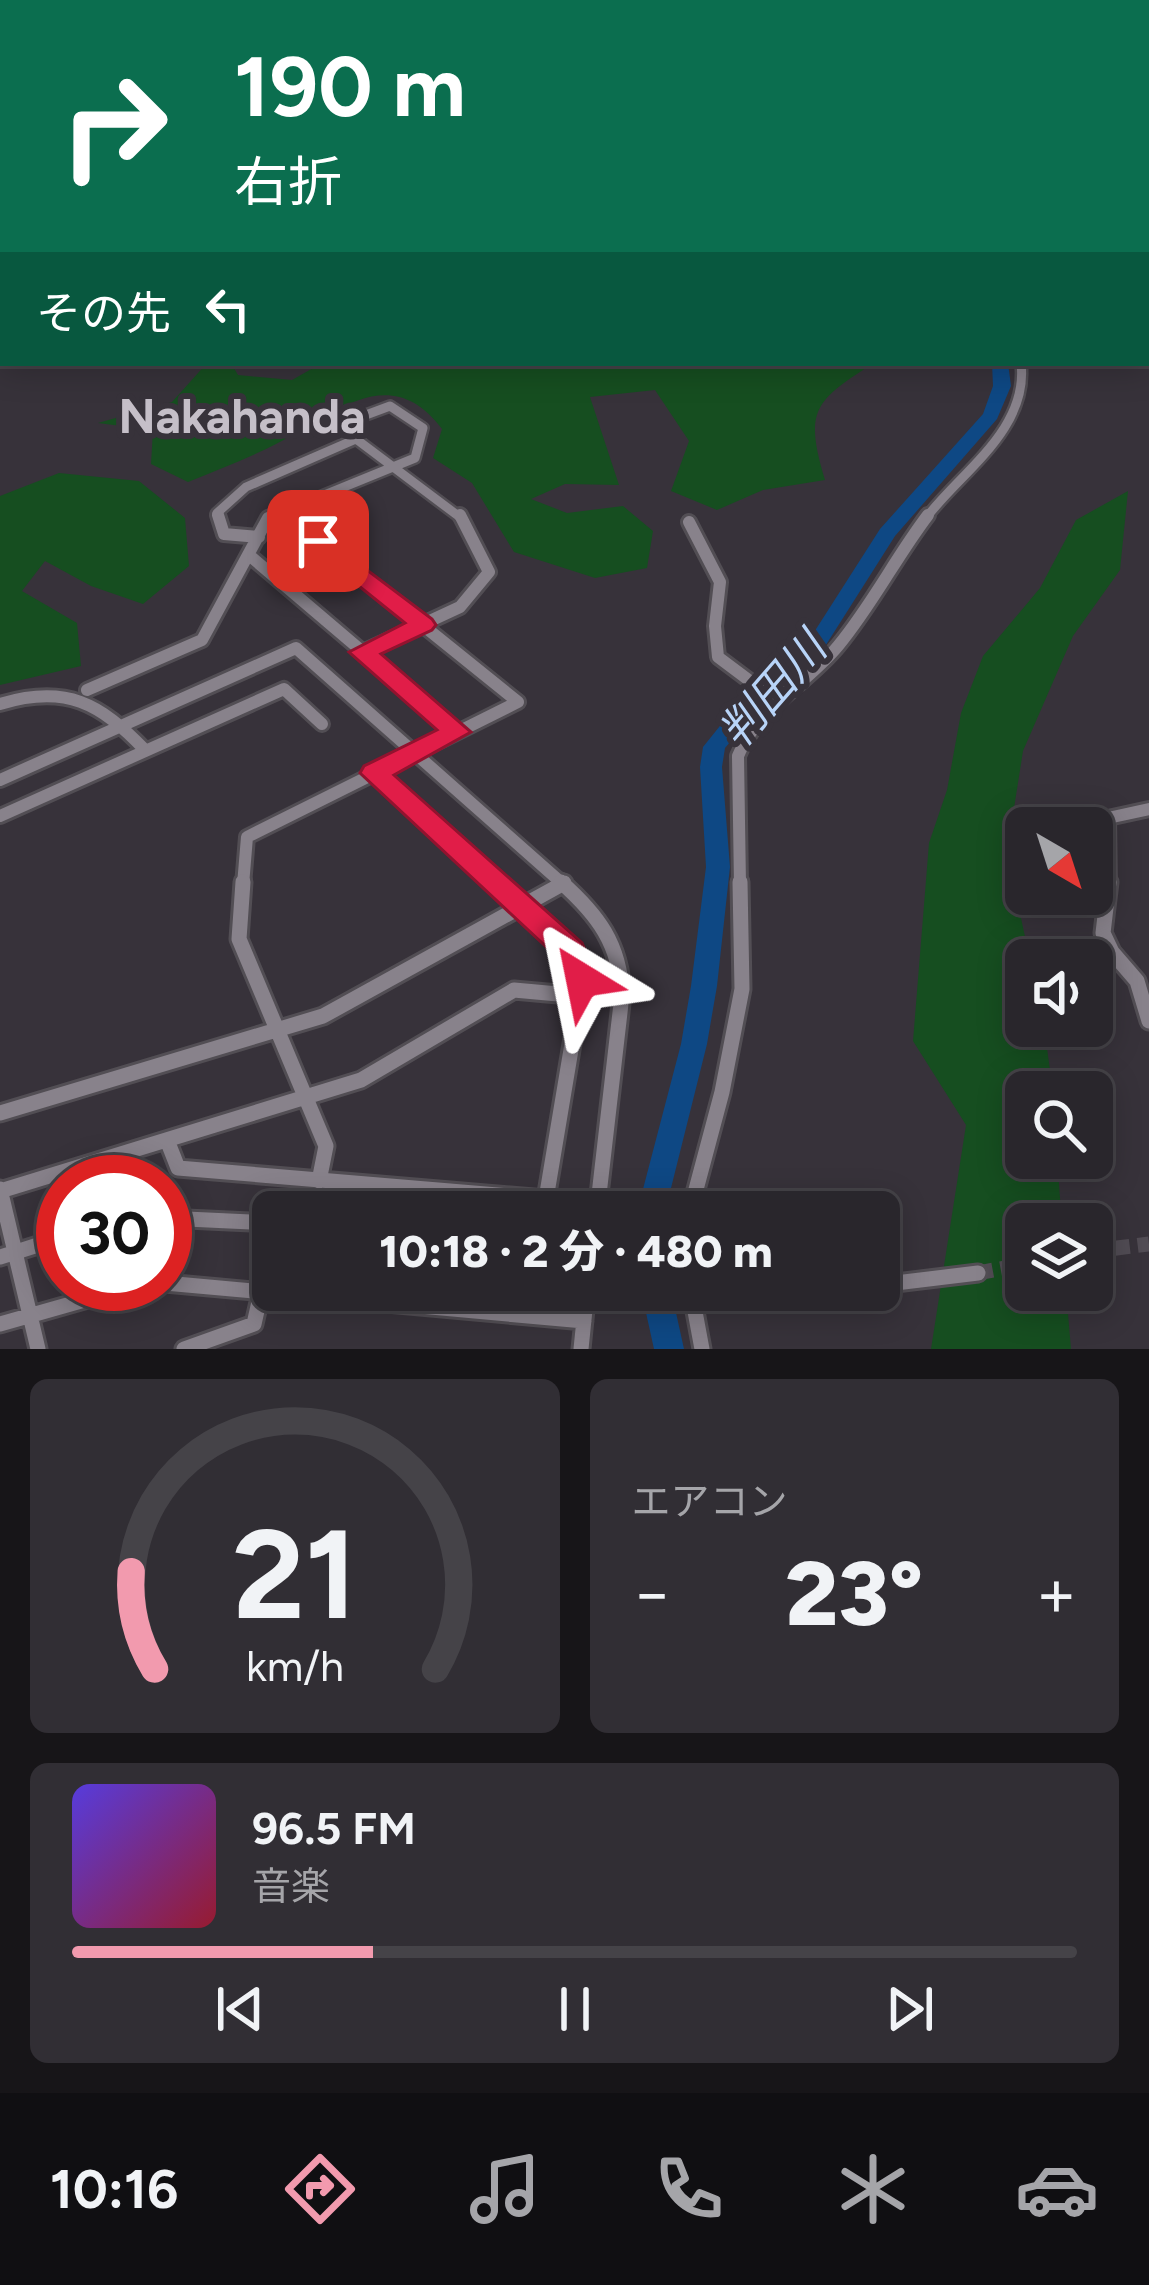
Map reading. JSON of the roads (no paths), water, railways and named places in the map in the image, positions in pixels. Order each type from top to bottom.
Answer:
[{"type":"street","points":[[696,1191],[722,1092],[742,988],[738,756],[742,742],[770,697],[821,666],[923,522],[1012,415],[1024,375],[1022,366]]},
{"type":"street","points":[[87,690],[202,640],[268,518],[416,458],[423,428],[391,406],[339,425]]},
{"type":"street","points":[[259,537],[224,534],[217,513],[246,487],[356,439],[459,513],[489,572],[460,607],[363,652]]},
{"type":"street","points":[[284,513],[518,702],[248,837],[239,939],[326,1146],[319,1181]]},
{"type":"street","points":[[689,522],[720,582],[715,626],[718,657],[770,697]]},
{"type":"street","points":[[249,556],[457,732]]},
{"type":"street","points":[[0,780],[296,648],[564,884],[607,931],[621,963],[620,1030],[600,1191]]},
{"type":"street","points":[[0,816],[284,688],[322,724]]},
{"type":"street","points":[[0,704],[36,699],[91,703],[145,750]]},
{"type":"street","points":[[167,1140],[178,1168],[546,1199],[582,980],[571,951],[374,773]]},
{"type":"street","points":[[1149,808],[1108,818],[1109,885],[1103,933],[1136,981],[1149,1021]]},
{"type":"street","points":[[0,1113],[323,1016],[564,884]]},
{"type":"street","points":[[38,1349],[7,1254],[0,1190],[361,1080],[514,990],[580,995]]},
{"type":"street","points":[[192,1218],[252,1221]]},
{"type":"street","points":[[7,1254],[36,1245]]},
{"type":"street","points":[[900,1282],[978,1273]]},
{"type":"street","points":[[192,1285],[252,1293]]},
{"type":"street","points":[[0,1324],[41,1311]]},
{"type":"street","points":[[184,1349],[254,1324],[257,1311]]},
{"type":"street","points":[[464,1311],[584,1321]]},
{"type":"street","points":[[580,1349],[585,1311]]},
{"type":"street","points":[[695,1311],[702,1349]]},
{"type":"waterway","name":"判田川","points":[[656,1191],[704,986],[718,867],[711,767],[714,747],[744,711],[810,655],[887,533],[991,415],[1002,386],[1000,366]]},
{"type":"waterway","name":"判田川","points":[[661,1311],[669,1349]]},
{"type":"tunnel","points":[[1113,1248],[1149,1244]]},
{"type":"tunnel","points":[[978,1273],[1005,1268]]},
{"type":"district","name":"Nakahanda","points":[[242,416]]}]
